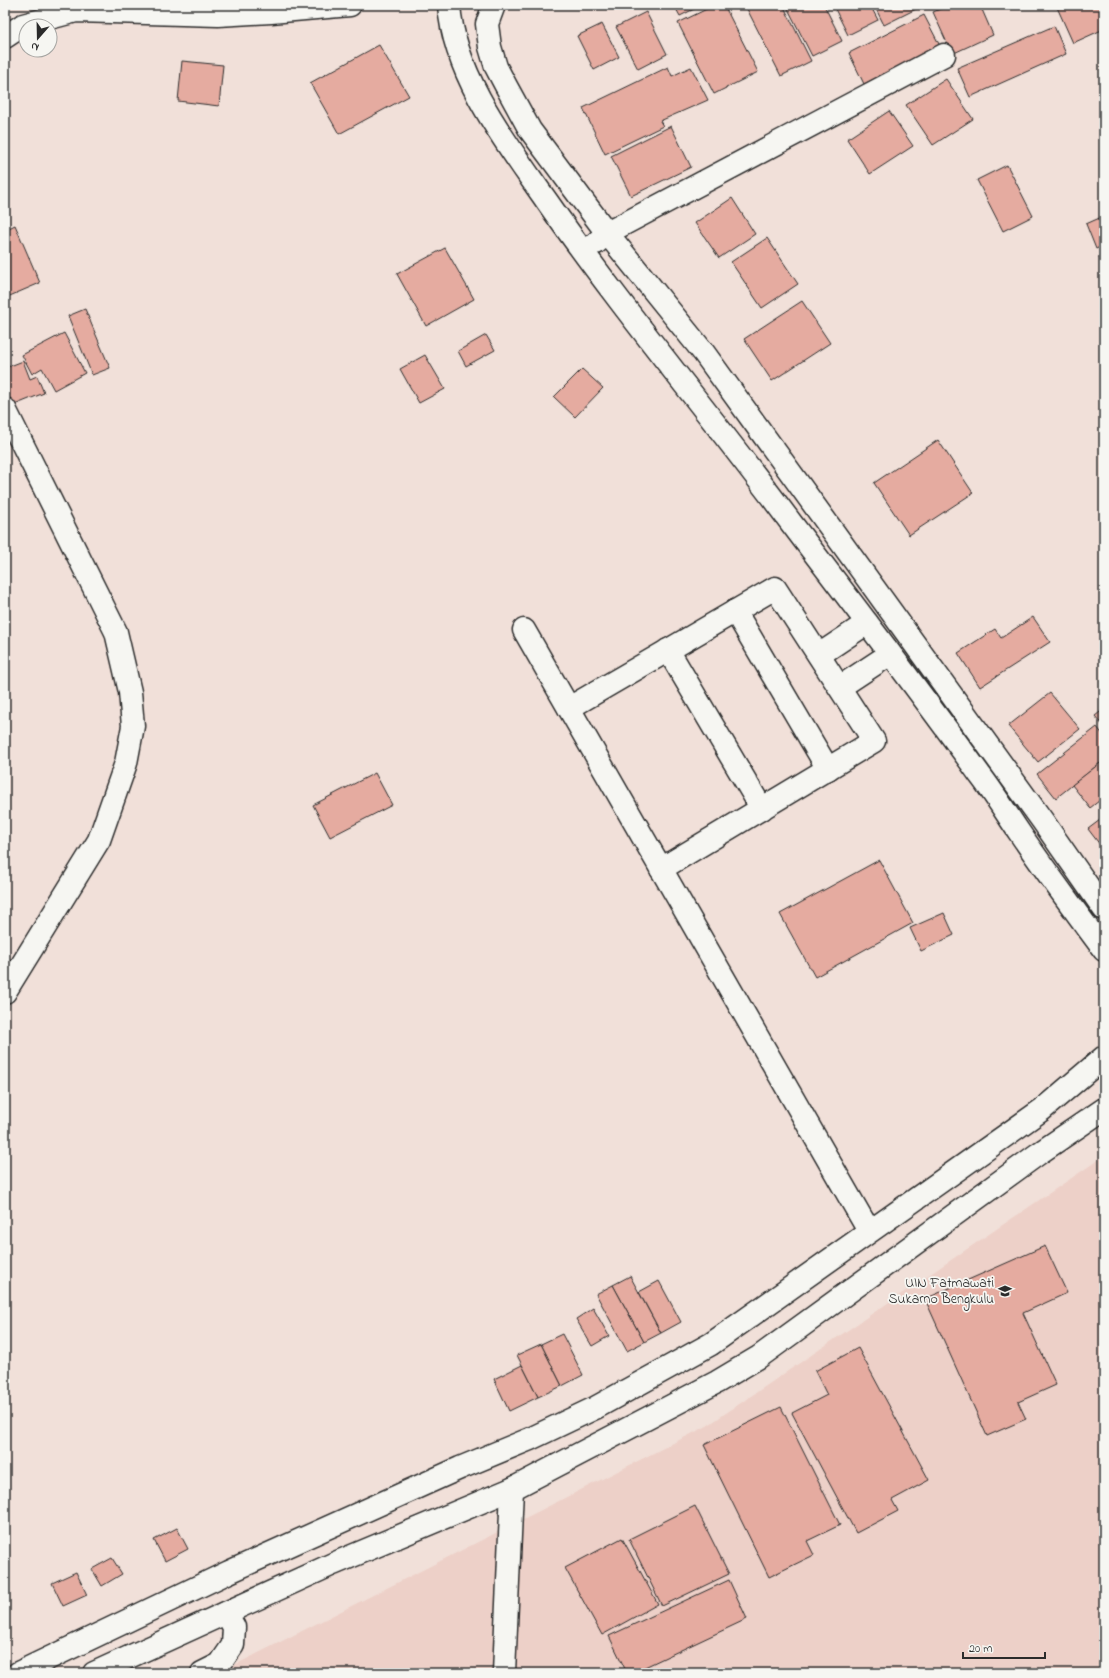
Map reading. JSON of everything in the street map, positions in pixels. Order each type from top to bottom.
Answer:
[{"type":"street","points":[[5,37],[23,25],[76,11],[218,15],[350,5]]},
{"type":"street","points":[[449,5],[450,20],[464,64],[475,90],[517,158],[584,254],[867,623],[982,776],[1020,834],[1104,950]]},
{"type":"street","points":[[494,5],[488,24],[490,47],[496,67],[530,130],[607,233],[704,353],[1042,820],[1104,909]]},
{"type":"street","points":[[584,254],[607,233],[944,55]]},
{"type":"street","points":[[5,410],[116,632],[130,692],[133,726],[126,763],[99,840],[5,992]]},
{"type":"street","points":[[569,708],[775,588],[874,741],[661,869]]},
{"type":"street","points":[[735,611],[828,769]]},
{"type":"street","points":[[819,655],[867,623]]},
{"type":"street","points":[[524,630],[869,1231]]},
{"type":"street","points":[[668,650],[762,808]]},
{"type":"street","points":[[840,687],[890,654]]},
{"type":"street","points":[[1020,834],[1042,820]]},
{"type":"street","points":[[18,1673],[229,1572],[460,1468],[530,1439],[595,1408],[711,1344],[756,1314],[869,1231],[1043,1109],[1104,1057]]},
{"type":"street","points":[[94,1673],[333,1564],[512,1489],[717,1382],[759,1356],[1038,1154],[1104,1109]]},
{"type":"street","points":[[1019,1125],[1038,1154]]},
{"type":"street","points":[[504,1673],[512,1489]]},
{"type":"street","points":[[202,1673],[220,1664],[233,1645],[234,1627],[226,1613]]},
{"type":"shaded area","name":"UIN Fatmawati Sukarno Bengkulu","points":[[1104,1156],[1104,1673],[219,1673],[707,1426]]},
{"type":"building","points":[[674,5],[702,5],[680,16]]},
{"type":"building","points":[[715,5],[724,5],[758,72],[714,94],[678,23]]},
{"type":"building","points":[[745,5],[783,5],[811,61],[781,76]]},
{"type":"building","points":[[786,5],[824,5],[842,41],[812,56]]},
{"type":"building","points":[[833,5],[870,5],[878,20],[848,35]]},
{"type":"building","points":[[874,5],[916,5],[918,8],[884,25]]},
{"type":"building","points":[[950,5],[980,5],[993,35],[952,54],[933,12]]},
{"type":"building","points":[[1056,5],[1099,5],[1104,16],[1104,29],[1073,43]]},
{"type":"building","points":[[646,12],[667,54],[638,69],[616,27]]},
{"type":"building","points":[[924,15],[940,46],[864,84],[849,53]]},
{"type":"building","points":[[602,24],[619,57],[594,70],[577,36]]},
{"type":"building","points":[[1054,26],[1066,54],[970,97],[957,68]]},
{"type":"building","points":[[379,45],[409,96],[339,134],[310,83]]},
{"type":"building","points":[[182,61],[223,65],[219,106],[178,101]]},
{"type":"building","points":[[668,67],[672,76],[691,67],[708,100],[660,121],[663,126],[605,154],[583,108]]},
{"type":"building","points":[[946,79],[973,119],[933,145],[906,105]]},
{"type":"building","points":[[889,111],[913,146],[870,174],[847,139]]},
{"type":"building","points":[[671,126],[691,167],[631,196],[611,156]]},
{"type":"building","points":[[1007,165],[1033,216],[1003,231],[977,180]]},
{"type":"building","points":[[732,198],[755,234],[719,258],[695,223]]},
{"type":"building","points":[[1104,216],[1104,245],[1096,249],[1086,224]]},
{"type":"building","points":[[15,225],[40,283],[5,298],[5,230]]},
{"type":"building","points":[[767,238],[798,284],[762,308],[731,262]]},
{"type":"building","points":[[445,248],[474,299],[426,326],[397,274]]},
{"type":"building","points":[[1104,255],[1104,268],[1099,257]]},
{"type":"building","points":[[802,301],[830,343],[772,381],[744,339]]},
{"type":"building","points":[[85,309],[110,368],[92,375],[68,316]]},
{"type":"building","points":[[64,333],[85,373],[54,390],[42,368],[32,374],[22,355]]},
{"type":"building","points":[[486,335],[495,350],[466,366],[458,351]]},
{"type":"building","points":[[425,355],[445,389],[419,403],[400,369]]},
{"type":"building","points":[[23,361],[30,379],[37,376],[44,393],[12,406],[5,389],[5,368]]},
{"type":"building","points":[[582,369],[603,388],[575,417],[554,397]]},
{"type":"building","points":[[938,440],[973,493],[909,535],[874,483]]},
{"type":"building","points":[[1033,617],[1050,642],[980,687],[958,653],[995,629],[1001,638]]},
{"type":"building","points":[[1050,693],[1080,729],[1038,762],[1008,726]]},
{"type":"building","points":[[1104,709],[1104,727],[1095,716]]},
{"type":"building","points":[[1097,727],[1104,736],[1104,760],[1056,798],[1037,774]]},
{"type":"building","points":[[1104,760],[1104,797],[1090,808],[1072,785]]},
{"type":"building","points":[[375,773],[392,805],[330,837],[313,805]]},
{"type":"building","points":[[1104,817],[1104,850],[1088,829]]},
{"type":"building","points":[[879,860],[913,923],[815,977],[780,914]]},
{"type":"building","points":[[944,913],[954,935],[921,951],[910,928]]},
{"type":"building","points":[[1045,1246],[1067,1293],[1023,1313],[1056,1385],[1018,1402],[1026,1419],[987,1436],[925,1299]]},
{"type":"building","points":[[630,1276],[661,1333],[644,1342],[613,1285]]},
{"type":"building","points":[[659,1281],[681,1322],[661,1333],[639,1292]]},
{"type":"building","points":[[613,1285],[644,1342],[627,1351],[596,1294]]},
{"type":"building","points":[[593,1308],[609,1336],[592,1346],[576,1319]]},
{"type":"building","points":[[562,1334],[583,1375],[562,1386],[541,1344]]},
{"type":"building","points":[[541,1344],[562,1386],[538,1397],[517,1355]]},
{"type":"building","points":[[858,1348],[929,1480],[892,1500],[898,1511],[856,1533],[792,1413],[827,1395],[815,1371]]},
{"type":"building","points":[[522,1365],[538,1397],[509,1411],[494,1379]]},
{"type":"building","points":[[781,1407],[840,1525],[807,1541],[814,1555],[769,1577],[704,1445]]},
{"type":"building","points":[[695,1506],[729,1574],[662,1606],[629,1539]]},
{"type":"building","points":[[177,1528],[188,1549],[165,1561],[154,1540]]},
{"type":"building","points":[[622,1538],[658,1604],[602,1635],[565,1568]]},
{"type":"building","points":[[112,1558],[122,1574],[102,1586],[92,1569]]},
{"type":"building","points":[[76,1572],[87,1595],[63,1606],[52,1583]]},
{"type":"building","points":[[729,1580],[747,1619],[632,1673],[627,1673],[609,1636]]},
{"type":"place","name":"UIN Fatmawati Sukarno Bengkulu","points":[[1005,1291]]}]
